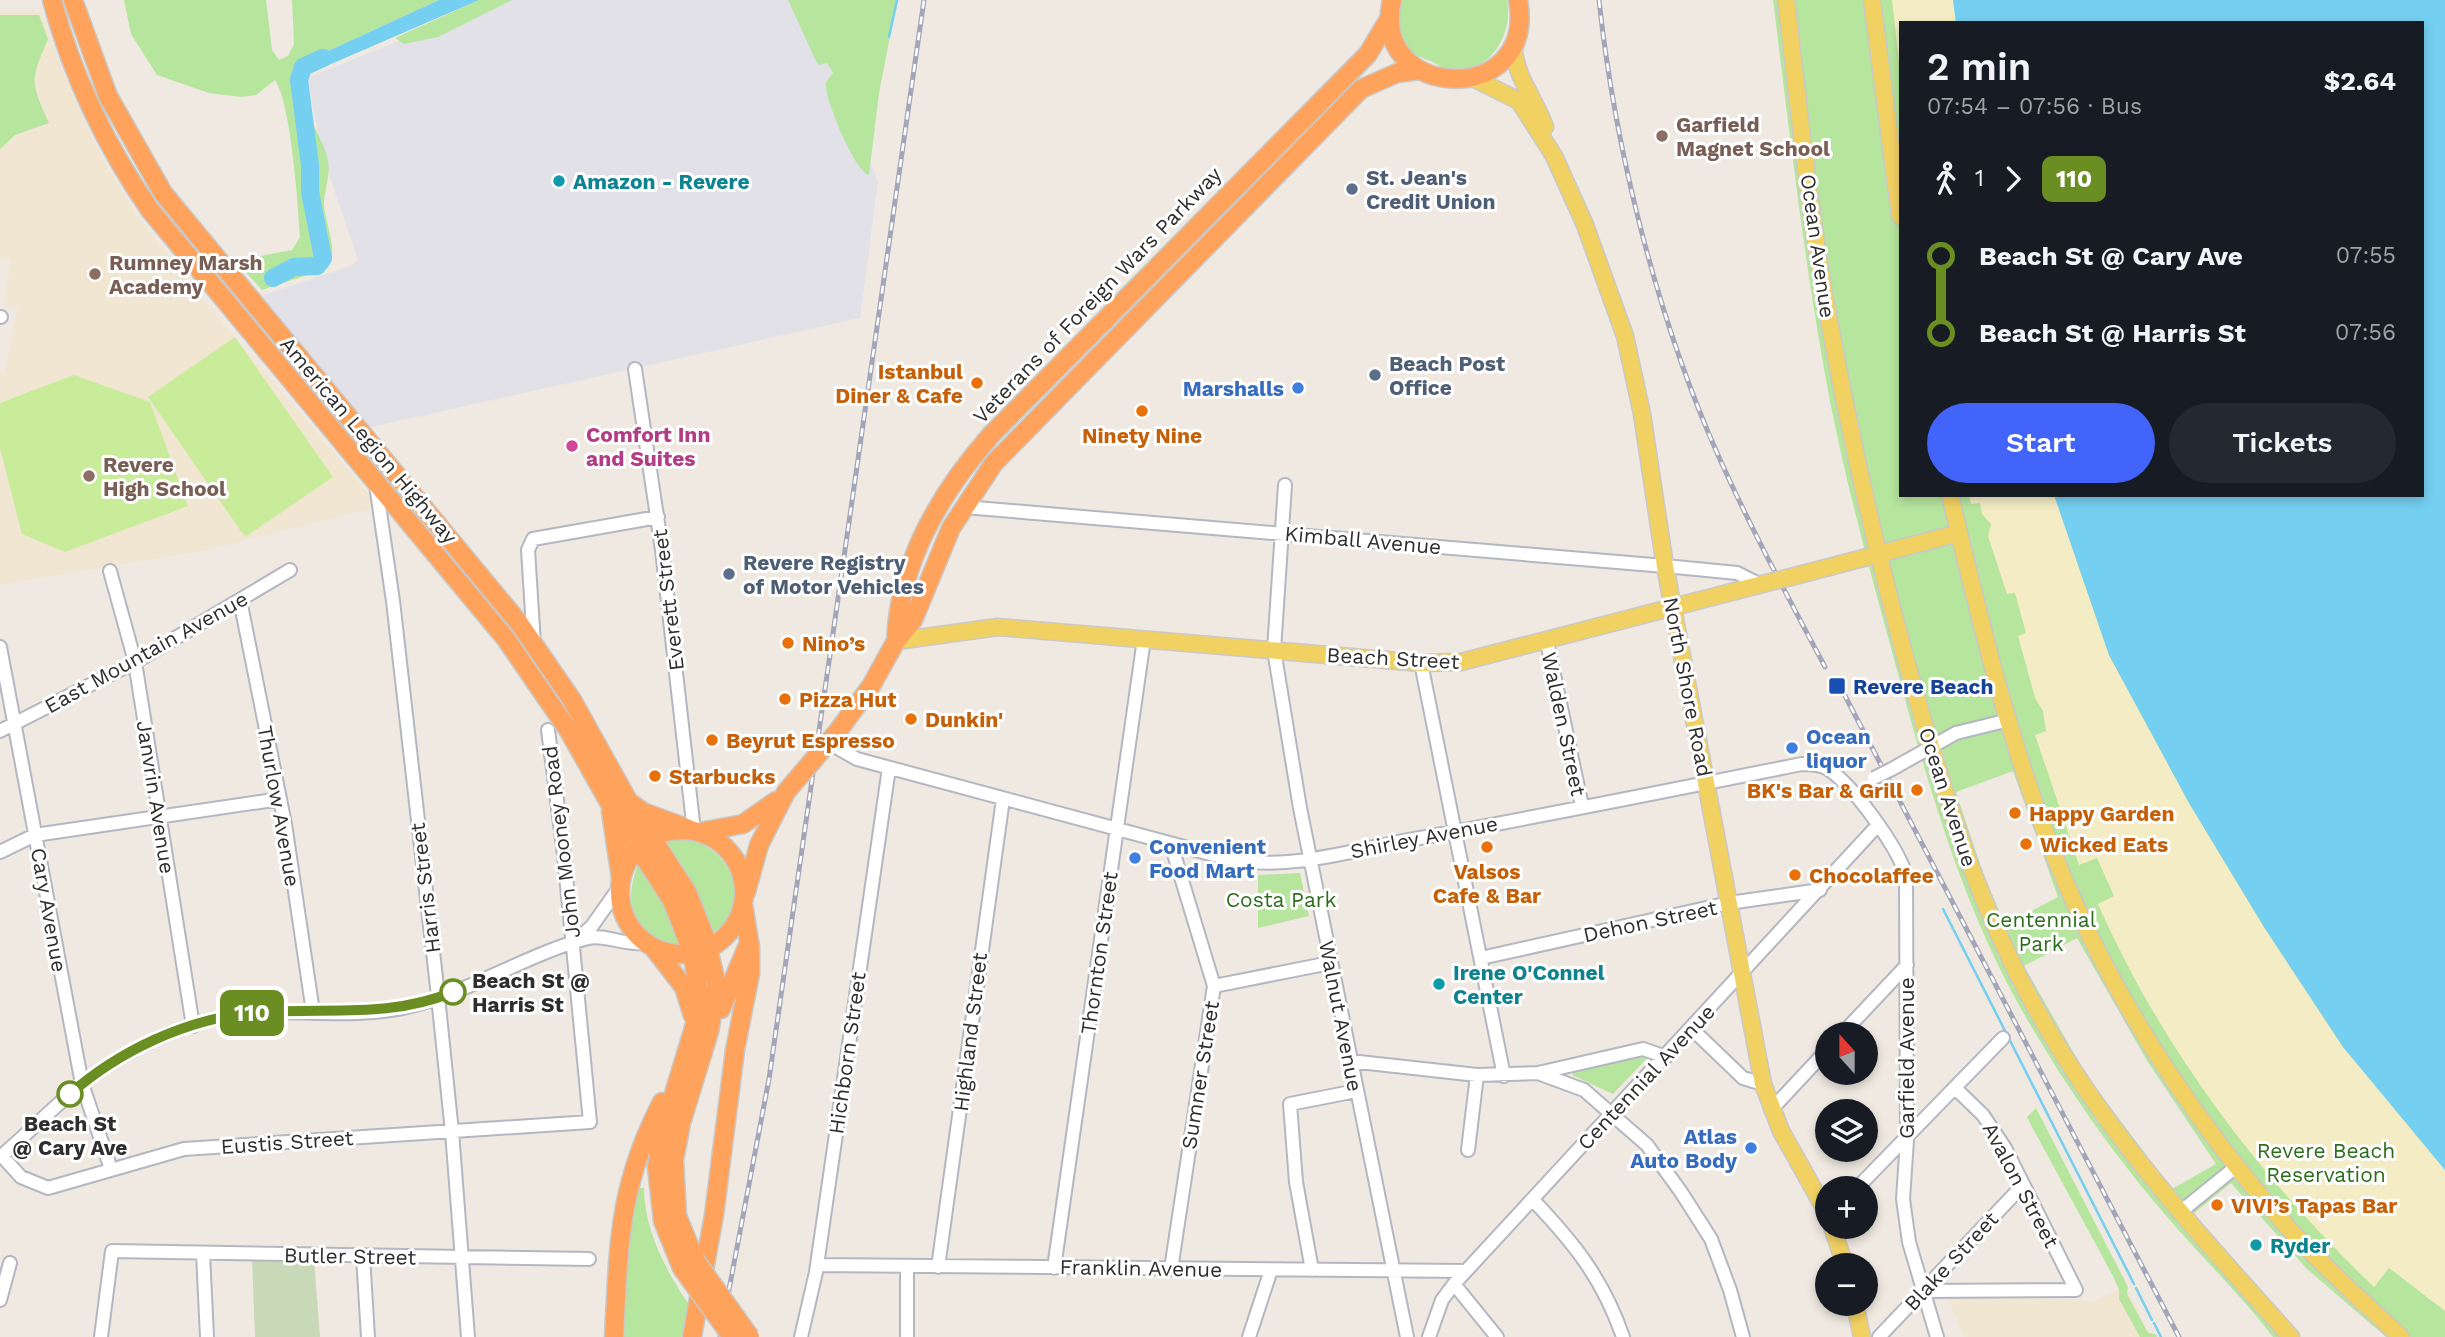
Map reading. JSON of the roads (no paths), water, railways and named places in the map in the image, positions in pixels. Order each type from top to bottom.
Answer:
[{"type":"highway","name":"American Legion Highway","points":[[52,0],[86,96],[111,147],[139,194],[184,254],[522,662],[569,731],[606,796],[646,843],[680,896],[700,950]]},
{"type":"highway","name":"American Legion Highway","points":[[73,0],[108,96],[163,193],[534,644],[582,716],[626,797],[646,843]]},
{"type":"highway","points":[[1391,8],[1391,30],[1402,53],[1420,70],[1446,79],[1473,78],[1496,65],[1513,45],[1520,20],[1518,0]]},
{"type":"highway","name":"Veterans of Foreign Wars Parkway","points":[[896,640],[900,603],[915,556],[938,505],[963,469],[991,435],[1368,54],[1391,8]]},
{"type":"highway","name":"Veterans of Foreign Wars Parkway","points":[[646,843],[672,831],[695,831],[743,824],[786,792],[833,740],[871,686],[896,640],[917,612],[938,554],[964,507],[994,463],[1335,113],[1375,80],[1420,70]]},
{"type":"highway","name":"Veterans of Foreign Wars Parkway","points":[[743,903],[759,845],[786,792]]},
{"type":"highway","points":[[606,796],[614,824],[626,918],[687,992],[693,1013],[693,1060]]},
{"type":"highway","points":[[626,797],[643,812],[719,842],[733,857],[742,876],[743,903],[750,940],[750,974],[735,1050],[714,1215],[692,1337]]},
{"type":"highway","points":[[621,883],[628,864],[646,843]]},
{"type":"highway","points":[[650,944],[671,952],[700,950],[731,930],[743,903]]},
{"type":"highway","points":[[732,1337],[663,1221],[657,1167],[663,1130],[750,940]]},
{"type":"highway","points":[[693,1032],[699,992],[700,950]]},
{"type":"highway","points":[[614,1337],[620,1231],[628,1186],[647,1133],[693,1060],[717,992],[700,950]]},
{"type":"highway","points":[[689,1264],[750,1337]]},
{"type":"main road","name":"Ocean Avenue","points":[[1786,0],[1828,319],[1878,554],[1945,799],[1977,886],[2029,996],[2102,1113],[2179,1213],[2291,1337]]},
{"type":"main road","points":[[1872,0],[1899,208]]},
{"type":"main road","name":"North Shore Road","points":[[1513,45],[1518,75],[1538,109],[1554,156],[1585,225],[1625,335],[1642,414],[1665,566],[1763,1084],[1771,1110],[1815,1191]]},
{"type":"main road","name":"North Shore Road","points":[[1473,78],[1519,101],[1554,156]]},
{"type":"main road","points":[[1950,497],[2009,720],[2059,868],[2113,981],[2169,1070],[2237,1166],[2291,1231],[2401,1337]]},
{"type":"main road","name":"Beach Street","points":[[896,640],[991,627],[1421,663],[1469,662],[1959,533]]},
{"type":"main road","points":[[1858,1316],[1863,1337]]},
{"type":"street","name":"Everett Street","points":[[635,369],[658,517],[695,831]]},
{"type":"street","name":"Harris Street","points":[[375,483],[395,616],[438,998],[452,1132],[468,1337]]},
{"type":"street","name":"Walnut Avenue","points":[[1285,485],[1274,650],[1330,963],[1406,1337]]},
{"type":"street","name":"Kimball Avenue","points":[[964,507],[1665,566],[1737,573],[1767,582]]},
{"type":"street","points":[[534,644],[528,550],[533,539],[658,517]]},
{"type":"street","name":"East Mountain Avenue","points":[[0,731],[135,662],[290,570]]},
{"type":"street","name":"Janvrin Avenue","points":[[110,571],[135,662],[193,1026]]},
{"type":"street","name":"Thurlow Avenue","points":[[240,600],[280,799],[313,1012]]},
{"type":"street","name":"Thornton Street","points":[[1054,1268],[1144,639]]},
{"type":"street","name":"Walden Street","points":[[1547,642],[1582,806]]},
{"type":"street","name":"Cary Avenue","points":[[0,647],[82,1084],[111,1169]]},
{"type":"street","points":[[1421,663],[1504,1076]]},
{"type":"street","points":[[1854,790],[1956,733],[2009,720]]},
{"type":"street","name":"John Mooney Road","points":[[548,730],[573,942],[590,1122]]},
{"type":"street","name":"Shirley Avenue","points":[[833,740],[850,757],[1171,844],[1248,862],[1310,858],[1808,764],[1828,768],[1854,790]]},
{"type":"street","name":"Hichborn Street","points":[[801,1337],[817,1265],[889,768]]},
{"type":"street","name":"Garfield Avenue","points":[[1854,790],[1898,855],[1906,875],[1907,1140],[1903,1199],[1909,1242],[1937,1337]]},
{"type":"street","points":[[0,852],[36,835],[280,799]]},
{"type":"street","name":"Highland Street","points":[[938,1266],[1003,799]]},
{"type":"street","name":"Centennial Avenue","points":[[1429,1337],[1442,1300],[1454,1284],[1877,826]]},
{"type":"street","name":"Sumner Street","points":[[1171,844],[1214,986],[1171,1269]]},
{"type":"street","points":[[573,942],[592,926],[621,883]]},
{"type":"street","name":"Dehon Street","points":[[1480,958],[1729,903],[1820,890]]},
{"type":"street","points":[[1,1157],[82,1084],[130,1052],[193,1026],[251,1013],[385,1010],[438,998],[573,942],[596,936],[627,945],[650,944]]},
{"type":"street","points":[[1214,986],[1330,963]]},
{"type":"street","points":[[1853,1022],[1907,965]]},
{"type":"street","points":[[1692,1028],[1743,1078],[1763,1084]]},
{"type":"street","points":[[1870,1176],[2003,1038]]},
{"type":"street","points":[[1350,1060],[1504,1076],[1538,1073],[1643,1049],[1666,1057]]},
{"type":"street","points":[[1771,1110],[1815,1063]]},
{"type":"street","points":[[1538,1073],[1584,1090],[1613,1112],[1647,1145],[1710,1239],[1730,1290],[1743,1337]]},
{"type":"street","points":[[1468,1150],[1477,1075]]},
{"type":"street","name":"Avalon Street","points":[[1924,1290],[2076,1290],[2005,1148],[1983,1115],[1955,1088]]},
{"type":"street","points":[[1312,1270],[1296,1182],[1290,1104],[1356,1091]]},
{"type":"street","name":"Eustis Street","points":[[1,1157],[21,1177],[48,1188],[184,1149],[590,1122]]},
{"type":"street","points":[[2179,1213],[2237,1166]]},
{"type":"street","name":"Blake Street","points":[[1879,1337],[2023,1185]]},
{"type":"street","points":[[1533,1200],[1585,1258],[1616,1315],[1623,1337]]},
{"type":"street","name":"Butler Street","points":[[101,1337],[112,1251],[461,1259],[589,1259]]},
{"type":"street","points":[[203,1253],[207,1337]]},
{"type":"street","points":[[363,1256],[368,1337]]},
{"type":"street","points":[[0,1300],[9,1264]]},
{"type":"street","name":"Franklin Avenue","points":[[817,1265],[1466,1272]]},
{"type":"street","points":[[907,1266],[907,1337]]},
{"type":"street","points":[[1249,1337],[1271,1270]]},
{"type":"street","points":[[1454,1284],[1497,1337]]},
{"type":"water","points":[[439,0],[479,0],[308,74],[302,67],[305,57],[328,51]]},
{"type":"water","points":[[1953,0],[2445,0],[2445,1170],[2343,1047],[2264,927],[2189,803],[2109,655],[2055,497],[2424,497],[2424,21],[1956,21]]},
{"type":"waterway","points":[[889,37],[897,0]]},
{"type":"waterway","points":[[273,278],[294,267],[317,266],[323,258],[310,192],[310,165],[299,80],[303,67],[323,58]]},
{"type":"waterway","points":[[1943,909],[2134,1284]]},
{"type":"waterway","points":[[2136,1288],[2152,1320]]},
{"type":"waterway","points":[[2154,1323],[2161,1337]]},
{"type":"railway","points":[[720,1337],[769,1079],[924,0]]},
{"type":"railway","points":[[1599,0],[1606,57],[1628,173],[1642,232],[1676,347],[1730,482],[1825,667]]},
{"type":"railway","points":[[1843,692],[2179,1337]]},
{"type":"place","name":"Garfield Magnet School","points":[[1662,136]]},
{"type":"place","name":"Amazon - Revere","points":[[559,181]]},
{"type":"place","name":"St. Jean's Credit Union","points":[[1352,189]]},
{"type":"place","name":"Rumney Marsh Academy","points":[[95,274]]},
{"type":"place","name":"Beach Post Office","points":[[1375,375]]},
{"type":"place","name":"Istanbul Diner & Cafe","points":[[977,383]]},
{"type":"place","name":"Marshalls","points":[[1298,388]]},
{"type":"place","name":"Ninety Nine","points":[[1142,411]]},
{"type":"place","name":"Comfort Inn and Suites","points":[[572,446]]},
{"type":"place","name":"Revere High School","points":[[89,476]]},
{"type":"place","name":"Revere Registry of Motor Vehicles","points":[[729,574]]},
{"type":"place","name":"Nino’s","points":[[788,643]]},
{"type":"place","name":"Revere Beach","points":[[1837,686]]},
{"type":"place","name":"Pizza Hut","points":[[785,699]]},
{"type":"place","name":"Dunkin'","points":[[911,719]]},
{"type":"place","name":"Beyrut Espresso","points":[[712,740]]},
{"type":"place","name":"Ocean liquor","points":[[1792,748]]},
{"type":"place","name":"Starbucks","points":[[655,776]]},
{"type":"place","name":"BK's Bar & Grill","points":[[1917,790]]},
{"type":"place","name":"Happy Garden","points":[[2015,813]]},
{"type":"place","name":"Wicked Eats","points":[[2026,844]]},
{"type":"place","name":"Valsos Cafe & Bar","points":[[1487,847]]},
{"type":"place","name":"Convenient Food Mart","points":[[1135,858]]},
{"type":"place","name":"Chocolaffee","points":[[1795,875]]},
{"type":"place","name":"Irene O'Connel Center","points":[[1439,984]]},
{"type":"place","name":"Beach St @ Harris St","points":[[453,992]]},
{"type":"place","name":"Beach St @ Cary Ave","points":[[70,1094]]},
{"type":"place","name":"Atlas Auto Body","points":[[1751,1148]]},
{"type":"place","name":"VIVI’s Tapas Bar","points":[[2217,1205]]},
{"type":"place","name":"Ryder","points":[[2256,1245]]},
{"type":"park label","name":"Costa Park","points":[[1281,899]]},
{"type":"park label","name":"Centennial Park","points":[[2041,931]]},
{"type":"park label","name":"Revere Beach Reservation","points":[[2326,1162]]}]
